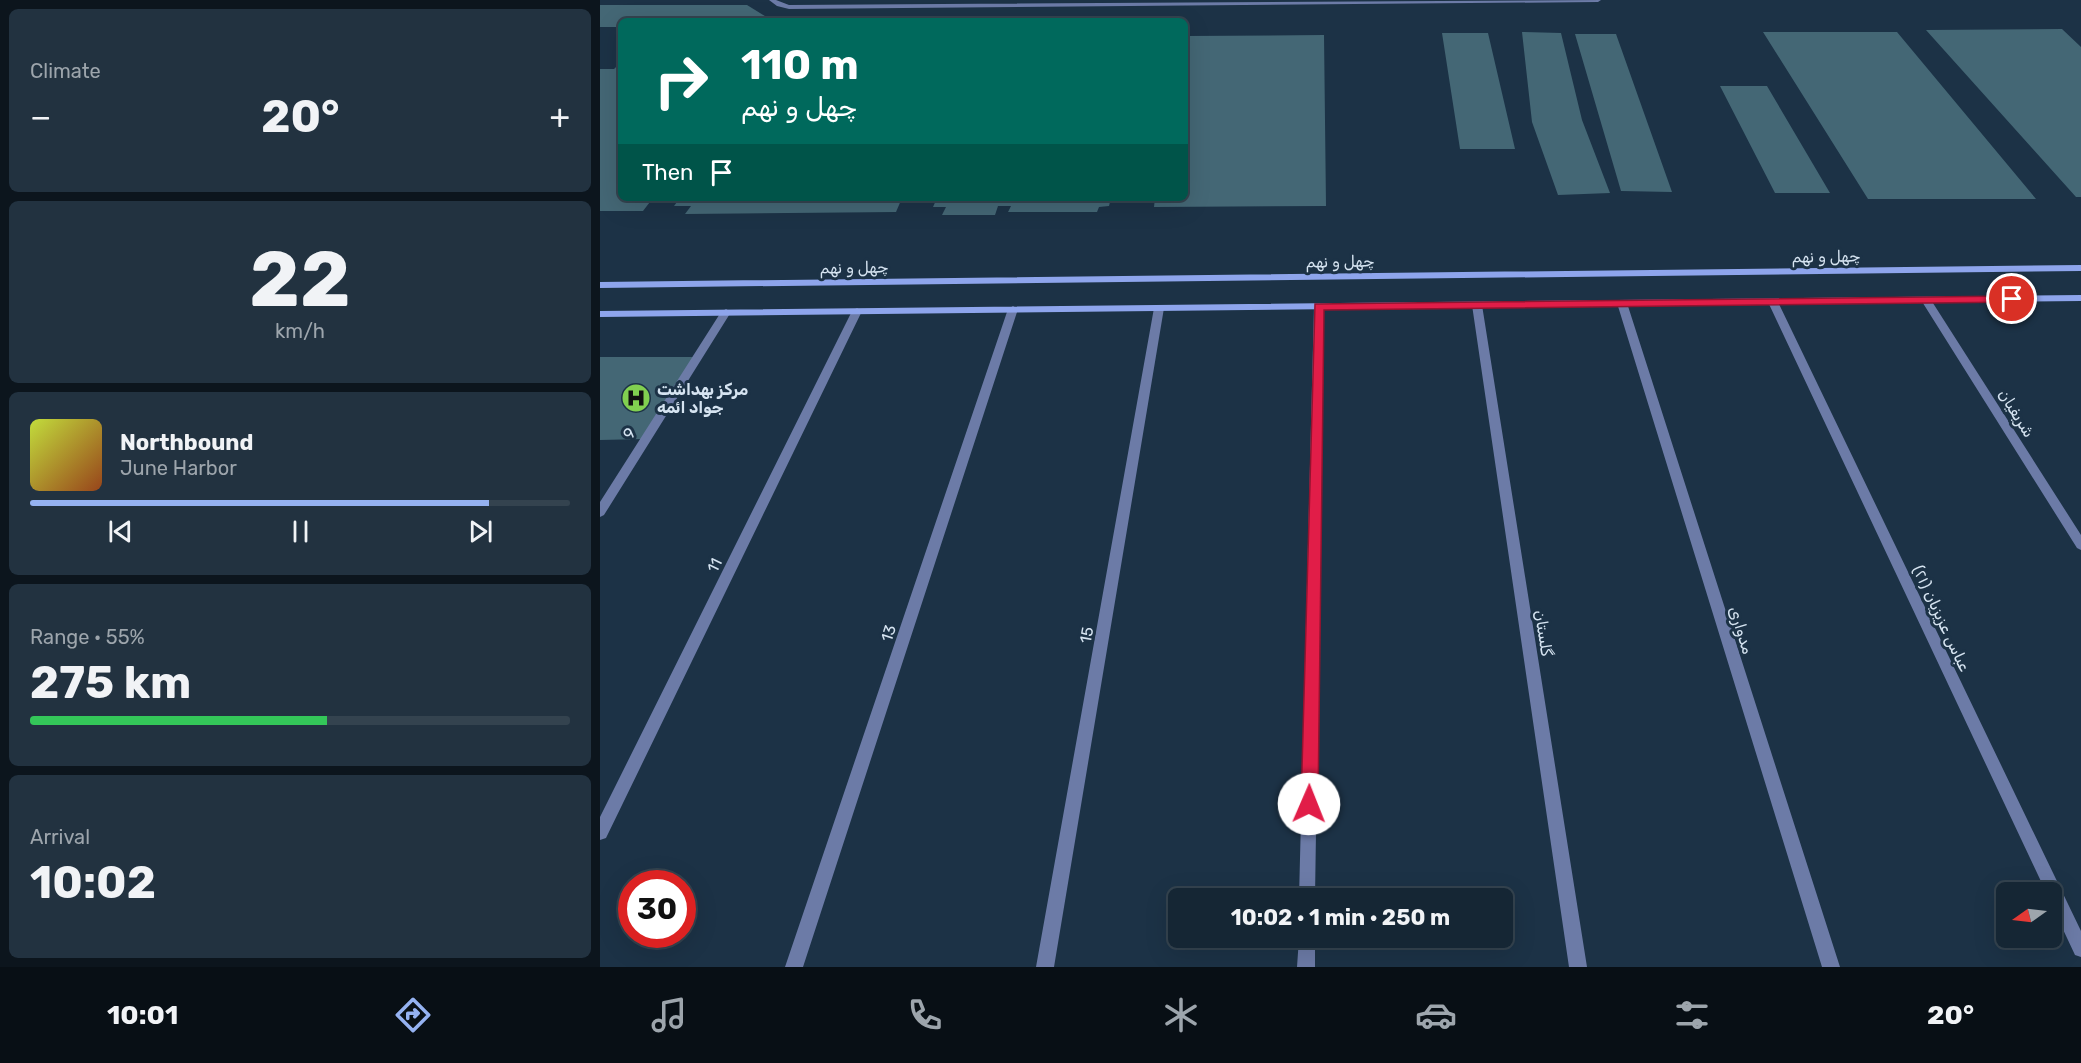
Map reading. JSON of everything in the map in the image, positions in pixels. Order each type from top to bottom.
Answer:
[{"type":"street","points":[[772,0],[789,7],[1598,0]]},
{"type":"street","name":"چهل و نهم","points":[[600,285],[2081,268]]},
{"type":"street","name":"شریفیان","points":[[1926,300],[2081,545]]},
{"type":"street","points":[[600,314],[2079,300]]},
{"type":"street","name":"عباس عزیزیان (۲۱)","points":[[1773,302],[2081,949]]},
{"type":"street","name":"مدواری","points":[[1622,303],[1831,967]]},
{"type":"street","name":"گلستان","points":[[1477,305],[1578,967]]},
{"type":"street","points":[[1308,888],[1319,306]]},
{"type":"street","name":"15","points":[[1046,967],[1159,308]]},
{"type":"street","name":"13","points":[[794,967],[1013,309]]},
{"type":"street","name":"11","points":[[600,833],[857,311]]},
{"type":"street","name":"9","points":[[600,512],[726,312]]},
{"type":"street","points":[[1306,967],[1307,948]]},
{"type":"building","points":[[600,5],[747,5],[768,18],[618,18],[618,27],[600,27]]},
{"type":"building","points":[[2062,29],[2081,47],[2081,197],[2076,197],[1926,30]]},
{"type":"building","points":[[1522,32],[1561,33],[1582,120],[1610,193],[1558,195],[1532,122]]},
{"type":"building","points":[[1763,32],[1897,32],[2036,199],[1868,199]]},
{"type":"building","points":[[1442,33],[1488,33],[1515,149],[1460,149]]},
{"type":"building","points":[[1575,34],[1616,34],[1672,192],[1621,191]]},
{"type":"building","points":[[1324,35],[1326,206],[1154,207],[1155,201],[1188,201],[1188,36]]},
{"type":"building","points":[[618,65],[618,201],[651,201],[643,211],[600,211],[600,69],[614,69]]},
{"type":"building","points":[[1720,86],[1767,86],[1830,193],[1775,193]]},
{"type":"building","points":[[678,201],[901,201],[896,212],[685,214],[691,206],[674,206]]},
{"type":"building","points":[[936,201],[1110,201],[1109,206],[1099,207],[1097,212],[1008,212],[1011,206],[998,206],[995,215],[942,215],[946,207],[933,207]]},
{"type":"building","name":"مرکز بهداشت جواد ائمه","points":[[600,357],[698,357],[645,439],[600,440]]},
{"type":"place","name":"مرکز بهداشت جواد ائمه","points":[[636,398]]},
{"type":"route","points":[[1309,804],[1319,306],[2012,299]]}]
